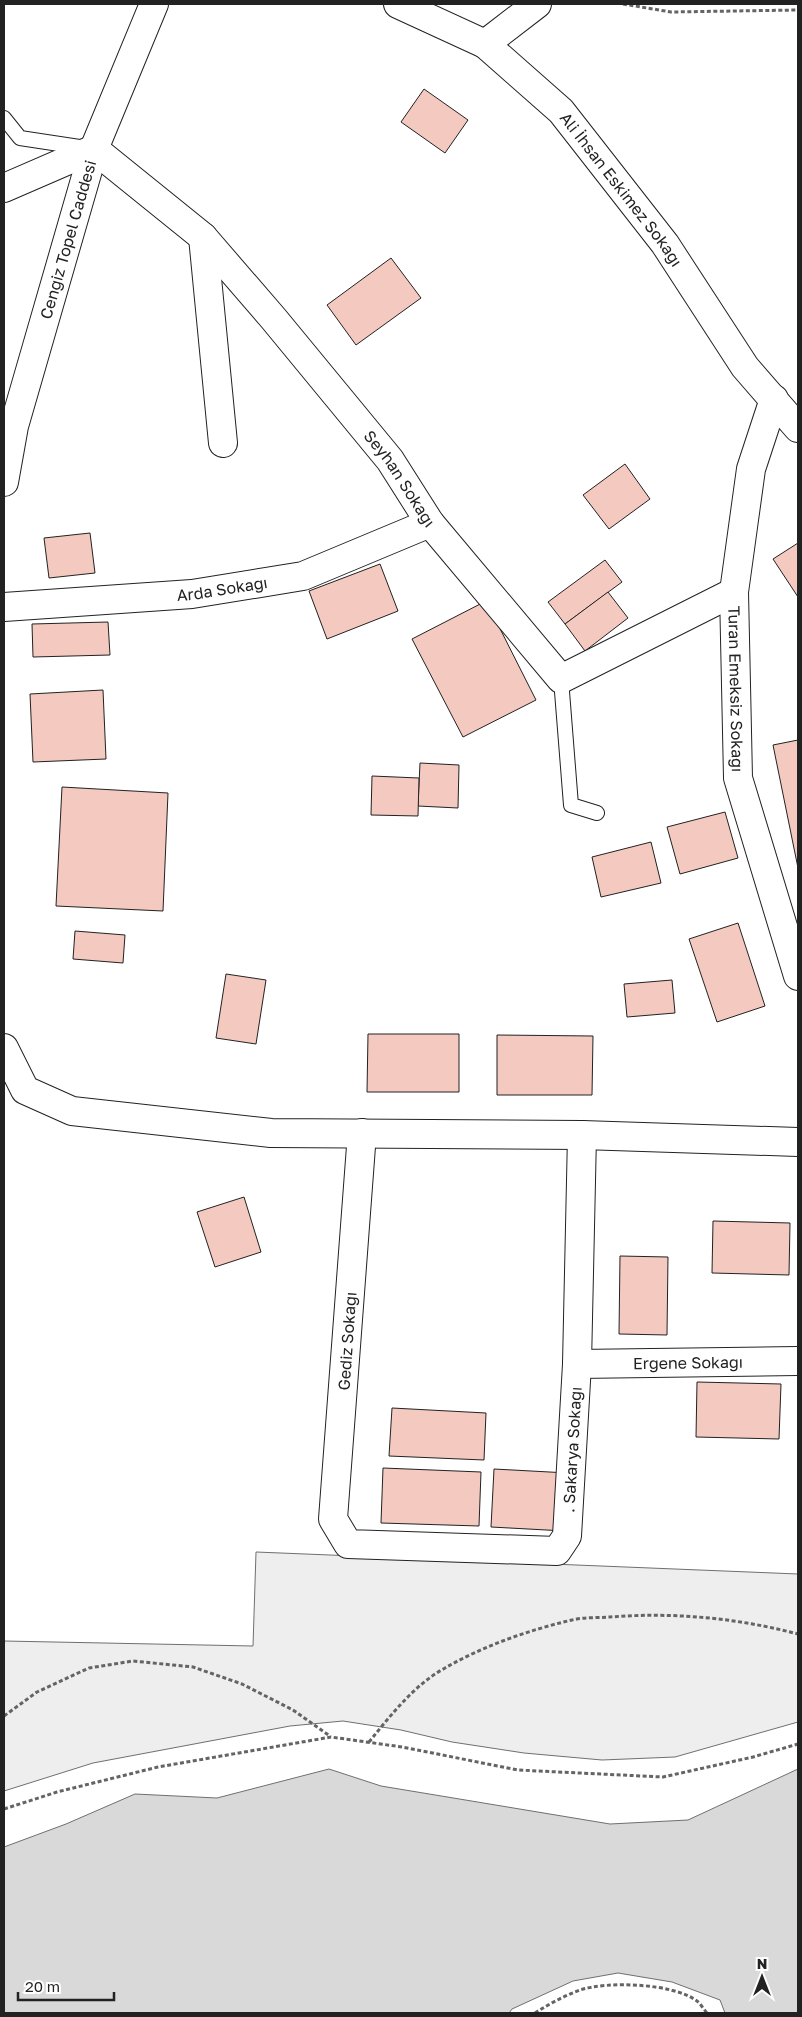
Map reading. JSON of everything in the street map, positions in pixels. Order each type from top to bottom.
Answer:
[{"type":"street","name":"Cengiz Topel Caddesi","points":[[4,482],[14,426],[94,149],[154,4]]},
{"type":"street","name":"Ali İhsan Eskimez Sokağı","points":[[398,4],[485,44],[561,111],[665,244],[744,367],[798,428]]},
{"type":"street","points":[[485,44],[537,4]]},
{"type":"street","points":[[4,188],[94,149]]},
{"type":"street","name":"Seyhan Sokağı","points":[[94,149],[202,237],[273,318],[390,460],[430,523],[560,679]]},
{"type":"street","points":[[202,237],[224,443]]},
{"type":"street","name":"Turan Emeksiz Sokağı","points":[[774,399],[751,469],[734,592],[738,778],[798,976]]},
{"type":"street","name":"Arda Sokağı","points":[[4,607],[192,594],[303,576],[430,523]]},
{"type":"street","points":[[560,679],[734,592]]},
{"type":"street","points":[[4,1048],[24,1090],[72,1111],[271,1133],[582,1135],[798,1142]]},
{"type":"street","name":"Gediz Sokağı","points":[[348,1544],[333,1519],[362,1133]]},
{"type":"street","name":". Sakarya Sokağı","points":[[348,1544],[557,1551],[566,1536],[577,1364],[582,1135]]},
{"type":"street","name":"Ergene Sokağı","points":[[577,1364],[798,1361]]},
{"type":"lane","points":[[4,118],[20,138],[94,149]]},
{"type":"lane","points":[[560,679],[571,805],[597,813]]},
{"type":"path","points":[[623,4],[671,12],[798,10]]},
{"type":"path","points":[[369,1742],[403,1701],[444,1668],[502,1641],[574,1619],[642,1614],[694,1616],[767,1626],[798,1634]]},
{"type":"path","points":[[4,1716],[37,1692],[89,1668],[133,1661],[193,1667],[242,1684],[293,1710],[331,1737]]},
{"type":"path","points":[[4,1809],[57,1792],[158,1767],[331,1737],[402,1747],[518,1770],[663,1777],[753,1757],[798,1744]]},
{"type":"path","points":[[535,2013],[549,2004],[581,1990],[608,1985],[672,1990],[697,2001],[707,2013]]},
{"type":"shaded area","points":[[256,1552],[798,1574],[798,1722],[675,1757],[602,1760],[524,1753],[452,1742],[401,1730],[343,1721],[290,1726],[93,1763],[4,1791],[4,1641],[253,1646]]},
{"type":"shaded area","points":[[329,1769],[381,1786],[610,1824],[688,1820],[798,1769],[798,2013],[725,2013],[720,2000],[672,1982],[618,1973],[573,1981],[512,2009],[509,2013],[4,2013],[4,1847],[66,1824],[135,1794],[217,1798]]},
{"type":"building","points":[[424,89],[468,120],[445,153],[401,122]]},
{"type":"building","points":[[391,258],[421,298],[356,345],[327,305]]},
{"type":"building","points":[[625,464],[650,499],[609,529],[583,495]]},
{"type":"building","points":[[90,533],[95,573],[49,578],[44,538]]},
{"type":"building","points":[[798,543],[798,597],[773,559]]},
{"type":"building","points":[[605,560],[622,582],[565,624],[548,602]]},
{"type":"building","points":[[380,564],[398,611],[327,639],[309,591]]},
{"type":"building","points":[[608,592],[628,618],[585,651],[565,624]]},
{"type":"building","points":[[486,601],[536,700],[463,737],[412,639]]},
{"type":"building","points":[[108,622],[110,655],[33,657],[32,624]]},
{"type":"building","points":[[103,690],[106,759],[33,762],[30,694]]},
{"type":"building","points":[[798,740],[798,868],[773,745]]},
{"type":"building","points":[[420,763],[459,765],[458,808],[418,806]]},
{"type":"building","points":[[372,776],[419,778],[418,816],[371,815]]},
{"type":"building","points":[[62,787],[168,793],[163,911],[56,906]]},
{"type":"building","points":[[725,812],[738,858],[680,874],[667,827]]},
{"type":"building","points":[[651,842],[661,883],[601,897],[592,857]]},
{"type":"building","points":[[738,923],[765,1006],[717,1022],[689,939]]},
{"type":"building","points":[[75,931],[125,935],[123,963],[73,959]]},
{"type":"building","points":[[226,974],[266,980],[256,1044],[216,1038]]},
{"type":"building","points":[[672,980],[675,1013],[627,1017],[624,984]]},
{"type":"building","points":[[368,1034],[459,1034],[459,1092],[367,1092]]},
{"type":"building","points":[[497,1035],[593,1036],[592,1095],[497,1095]]},
{"type":"building","points":[[244,1197],[261,1252],[215,1267],[197,1212]]},
{"type":"building","points":[[713,1221],[790,1223],[789,1275],[712,1273]]},
{"type":"building","points":[[620,1256],[668,1257],[667,1335],[619,1334]]},
{"type":"building","points":[[697,1382],[781,1384],[779,1439],[696,1437]]},
{"type":"building","points":[[392,1408],[486,1413],[484,1460],[389,1456]]},
{"type":"building","points":[[383,1468],[481,1472],[479,1526],[381,1523]]},
{"type":"building","points":[[494,1469],[568,1473],[565,1531],[491,1527]]}]
